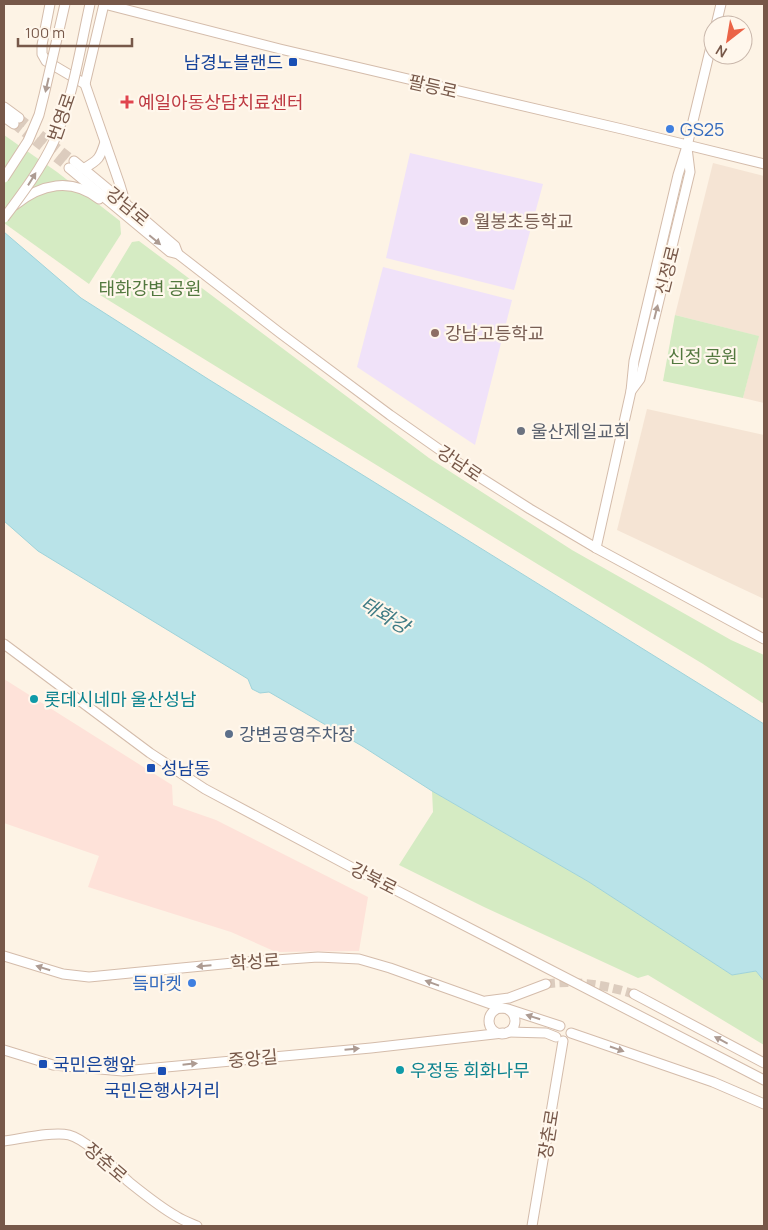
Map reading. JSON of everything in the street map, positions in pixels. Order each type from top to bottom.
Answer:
[{"type":"main road","points":[[50,4],[42,54],[46,61],[86,84]]},
{"type":"main road","name":"번영로","points":[[4,178],[28,141],[39,115],[65,4]]},
{"type":"main road","name":"번영로","points":[[4,218],[48,153],[60,124],[90,4]]},
{"type":"main road","points":[[104,4],[86,84],[131,220]]},
{"type":"main road","name":"팔등로","points":[[104,4],[280,49],[764,164]]},
{"type":"main road","name":"신정로","points":[[596,548],[631,391],[634,361],[672,197],[687,146],[706,65]]},
{"type":"main road","points":[[4,107],[17,121],[4,117]]},
{"type":"main road","points":[[83,169],[96,162],[105,142]]},
{"type":"main road","name":"신정로","points":[[631,391],[640,379],[690,172],[687,146]]},
{"type":"main road","name":"강남로","points":[[178,254],[175,246],[126,204],[83,169],[72,165],[131,220],[170,252],[178,254],[280,334],[421,437],[522,504],[596,548],[764,639]]},
{"type":"main road","points":[[672,197],[678,182],[683,178],[685,185],[683,200]]},
{"type":"main road","points":[[12,207],[21,200],[49,188],[58,185],[68,185],[92,194],[117,215],[131,220]]},
{"type":"main road","points":[[639,341],[637,358],[639,361],[644,356],[649,344]]},
{"type":"main road","name":"강북로","points":[[4,644],[150,753],[205,789],[443,915],[764,1080]]},
{"type":"main road","name":"학성로","points":[[4,956],[63,974],[89,977],[232,963],[318,957],[359,959],[390,968],[499,1009],[560,1026]]},
{"type":"main road","points":[[499,1009],[513,1014],[514,1026],[506,1033],[496,1032],[490,1022],[499,1009],[499,1004],[509,998],[546,984]]},
{"type":"main road","points":[[634,994],[764,1063]]},
{"type":"main road","points":[[478,1000],[489,1001],[509,998]]},
{"type":"main road","points":[[571,1033],[568,1039],[560,1039],[556,1031],[560,1026],[568,1027],[571,1033],[713,1082],[764,1104]]},
{"type":"main road","name":"중앙길","points":[[4,1050],[53,1065],[123,1071],[371,1048],[506,1033],[546,1033],[560,1039]]},
{"type":"main road","name":"장춘로","points":[[532,1226],[560,1039]]},
{"type":"main road","name":"장춘로","points":[[4,1141],[59,1134],[78,1138],[153,1200],[176,1216],[197,1226]]},
{"type":"shaded area","name":"월봉초등학교","points":[[410,153],[543,184],[514,290],[386,258]]},
{"type":"shaded area","points":[[713,163],[764,176],[764,403],[743,398],[758,336],[675,315]]},
{"type":"shaded area","name":"강남고등학교","points":[[383,267],[512,300],[475,445],[357,367]]},
{"type":"shaded area","points":[[647,409],[764,435],[764,599],[617,530]]},
{"type":"shaded area","points":[[4,679],[172,785],[173,805],[216,820],[368,897],[359,951],[276,952],[231,932],[88,887],[99,856],[4,823]]},
{"type":"green space","points":[[4,135],[57,172],[120,221],[121,234],[89,284],[4,223]]},
{"type":"green space","name":"태화강변 공원","points":[[139,241],[429,458],[572,550],[731,640],[764,655],[764,704],[703,664],[100,295],[132,242]]},
{"type":"green space","name":"신정 공원","points":[[675,315],[759,336],[743,398],[663,381]]},
{"type":"green space","points":[[432,791],[589,882],[732,975],[756,971],[764,981],[764,1045],[648,975],[638,978],[484,907],[399,865],[433,812]]},
{"type":"water","name":"태화강","points":[[4,232],[81,298],[208,379],[764,724],[764,981],[756,971],[732,975],[589,882],[432,791],[362,746],[269,692],[260,693],[252,689],[248,679],[38,551],[4,521]]},
{"type":"tunnel","points":[[19,118],[74,161]]},
{"type":"tunnel","points":[[14,124],[69,168]]},
{"type":"tunnel","points":[[546,984],[590,984],[634,994]]},
{"type":"place","name":"남경노블랜드","points":[[293,62]]},
{"type":"place","name":"예일아동상담치료센터","points":[[127,102]]},
{"type":"place","name":"GS25","points":[[670,129]]},
{"type":"place","name":"월봉초등학교","points":[[464,221]]},
{"type":"place","name":"강남고등학교","points":[[435,333]]},
{"type":"place","name":"울산제일교회","points":[[521,431]]},
{"type":"place","name":"롯데시네마 울산성남","points":[[34,699]]},
{"type":"place","name":"강변공영주차장","points":[[229,734]]},
{"type":"place","name":"성남동","points":[[151,768]]},
{"type":"place","name":"듴마켓","points":[[192,983]]},
{"type":"place","name":"국민은행앞","points":[[43,1064]]},
{"type":"place","name":"우정동 회화나무","points":[[400,1070]]},
{"type":"place","name":"국민은행사거리","points":[[162,1071]]}]
